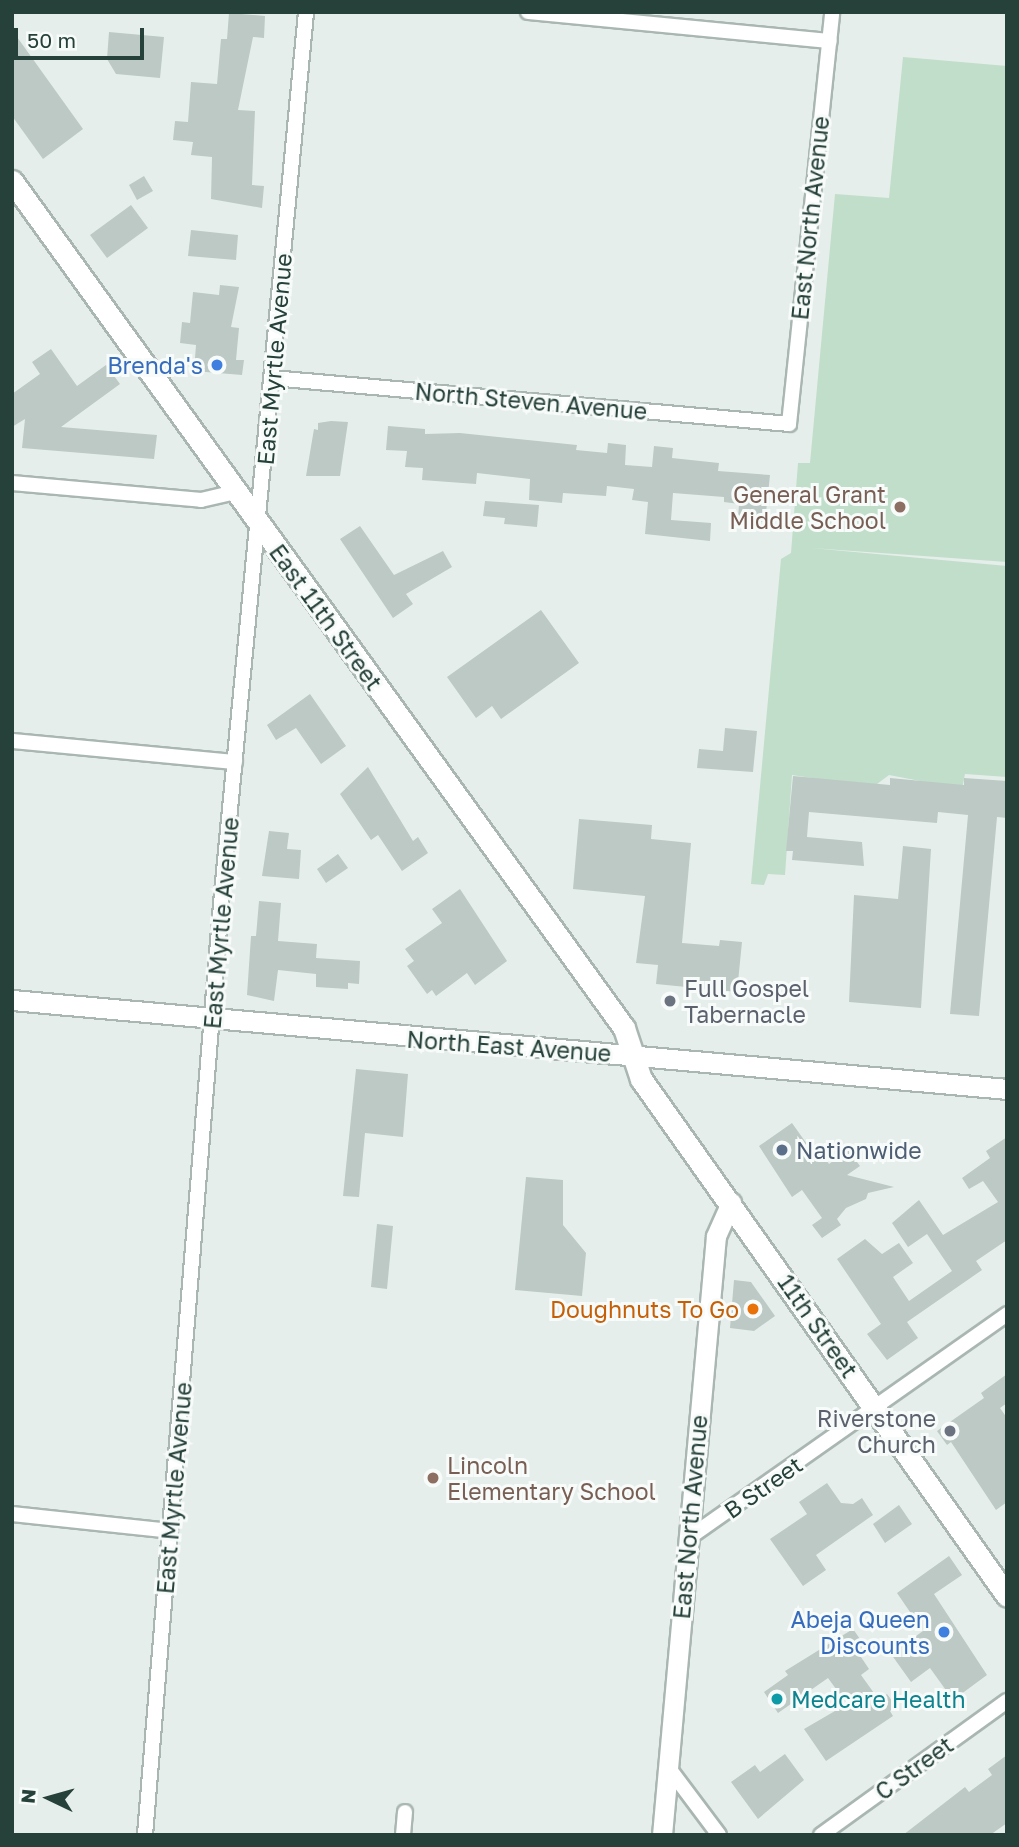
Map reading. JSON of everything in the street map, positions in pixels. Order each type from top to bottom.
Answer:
[{"type":"main road","name":"East 11th Street","points":[[12,181],[624,1028],[633,1055]]},
{"type":"main road","name":"11th Street","points":[[633,1055],[642,1079],[1007,1596]]},
{"type":"street","name":"East Myrtle Avenue","points":[[145,1835],[212,1021],[306,12]]},
{"type":"street","points":[[528,12],[830,41]]},
{"type":"street","name":"East North Avenue","points":[[789,424],[832,12]]},
{"type":"street","name":"North Steven Avenue","points":[[272,378],[789,424]]},
{"type":"street","points":[[12,483],[201,500],[236,492]]},
{"type":"street","points":[[12,741],[235,762]]},
{"type":"street","name":"North East Avenue","points":[[12,1000],[212,1021],[1007,1089]]},
{"type":"street","name":"East North Avenue","points":[[662,1835],[716,1236],[731,1202]]},
{"type":"street","name":"B Street","points":[[690,1537],[1007,1314]]},
{"type":"street","points":[[12,1514],[170,1531]]},
{"type":"street","name":"C Street","points":[[821,1835],[1007,1701]]},
{"type":"street","points":[[668,1767],[719,1835]]},
{"type":"street","points":[[403,1835],[405,1812]]},
{"type":"green space","name":"General Grant Middle School","points":[[903,57],[1007,66],[1007,562],[811,548],[1007,566],[1007,777],[965,774],[962,789],[889,775],[873,787],[792,775],[785,875],[768,874],[764,885],[751,884],[781,559],[791,553],[798,463],[810,463],[835,194],[889,198]]},
{"type":"building","points":[[229,13],[265,16],[264,38],[253,37],[238,110],[255,111],[252,185],[264,186],[262,208],[211,199],[212,157],[191,155],[193,142],[173,140],[175,121],[188,122],[191,82],[217,84],[221,39],[227,39]]},
{"type":"building","points":[[12,30],[83,129],[43,159],[12,116]]},
{"type":"building","points":[[109,32],[164,37],[160,78],[116,74],[107,59]]},
{"type":"building","points":[[144,176],[153,191],[137,200],[129,185]]},
{"type":"building","points":[[131,205],[148,228],[107,258],[90,235]]},
{"type":"building","points":[[191,230],[238,235],[236,260],[188,256]]},
{"type":"building","points":[[220,285],[239,287],[231,327],[239,328],[236,360],[244,360],[242,375],[194,371],[196,345],[180,343],[182,322],[190,323],[193,292],[219,295]]},
{"type":"building","points":[[51,349],[77,386],[106,365],[120,384],[61,427],[157,435],[154,459],[22,448],[25,419],[12,427],[12,394],[40,374],[32,362]]},
{"type":"building","points":[[348,422],[340,476],[306,476],[314,429],[318,430],[318,423]]},
{"type":"building","points":[[388,426],[425,429],[425,434],[460,433],[577,445],[576,450],[607,453],[608,443],[626,445],[625,465],[652,467],[654,446],[673,448],[672,458],[719,463],[718,471],[770,475],[765,522],[738,520],[739,504],[724,502],[724,497],[673,493],[671,520],[711,523],[710,541],[645,534],[648,502],[632,500],[634,489],[607,486],[606,496],[563,493],[562,503],[529,500],[530,479],[477,473],[476,484],[422,480],[423,468],[405,467],[407,451],[386,450]]},
{"type":"building","points":[[485,501],[539,505],[537,527],[504,524],[505,518],[483,516]]},
{"type":"building","points":[[360,526],[394,575],[443,551],[452,567],[406,594],[413,604],[393,618],[340,539]]},
{"type":"building","points":[[541,610],[579,663],[501,719],[492,706],[476,718],[447,677]]},
{"type":"building","points":[[310,694],[346,746],[321,764],[296,728],[276,740],[267,725]]},
{"type":"building","points":[[725,728],[757,731],[753,772],[697,768],[699,749],[723,751]]},
{"type":"building","points":[[368,767],[413,841],[418,837],[428,853],[402,871],[378,835],[371,840],[340,794]]},
{"type":"building","points":[[793,776],[890,785],[890,778],[964,785],[964,778],[1007,781],[1007,818],[997,817],[979,1016],[950,1014],[968,815],[938,812],[937,823],[809,812],[807,837],[862,842],[864,866],[792,860],[793,851],[786,851]]},
{"type":"building","points":[[579,819],[652,825],[651,839],[691,843],[682,943],[719,946],[720,940],[742,942],[737,992],[656,984],[658,965],[636,963],[645,896],[573,889]]},
{"type":"building","points":[[269,831],[289,833],[287,849],[301,850],[299,879],[262,876]]},
{"type":"building","points":[[903,846],[931,849],[921,1008],[849,1002],[854,895],[898,899]]},
{"type":"building","points":[[338,854],[348,868],[326,883],[317,869]]},
{"type":"building","points":[[460,889],[507,961],[475,985],[467,973],[436,996],[432,990],[427,994],[407,966],[414,961],[405,949],[442,923],[432,909]]},
{"type":"building","points":[[259,901],[281,903],[278,941],[317,944],[316,958],[360,961],[359,984],[348,983],[348,989],[316,987],[316,974],[278,970],[274,1001],[247,995],[251,936],[256,936]]},
{"type":"building","points":[[356,1069],[408,1074],[403,1137],[365,1133],[359,1197],[343,1196]]},
{"type":"building","points":[[792,1123],[814,1154],[820,1150],[829,1164],[848,1150],[860,1166],[847,1175],[894,1187],[868,1193],[866,1199],[846,1208],[837,1219],[841,1225],[822,1238],[812,1225],[822,1218],[802,1190],[792,1197],[759,1146]]},
{"type":"building","points":[[1007,1137],[1007,1240],[976,1261],[982,1270],[907,1322],[918,1338],[887,1360],[867,1334],[881,1324],[837,1259],[865,1239],[882,1254],[899,1243],[913,1263],[893,1277],[909,1301],[952,1271],[927,1234],[908,1247],[892,1223],[919,1200],[943,1235],[998,1202],[983,1181],[969,1189],[962,1178],[990,1158],[986,1151]]},
{"type":"building","points":[[526,1177],[563,1180],[563,1225],[586,1253],[582,1296],[515,1290]]},
{"type":"building","points":[[377,1224],[393,1226],[387,1289],[371,1287]]},
{"type":"building","points":[[734,1280],[751,1282],[775,1316],[754,1331],[730,1328]]},
{"type":"building","points":[[1007,1374],[1007,1403],[1000,1408],[1007,1418],[1007,1502],[996,1510],[951,1442],[947,1445],[937,1431],[984,1398],[981,1393]]},
{"type":"building","points":[[827,1483],[841,1503],[853,1504],[862,1498],[873,1515],[816,1555],[826,1570],[803,1586],[770,1539],[807,1514],[799,1502]]},
{"type":"building","points":[[899,1505],[912,1524],[885,1543],[873,1524]]},
{"type":"building","points":[[949,1556],[962,1575],[934,1594],[987,1675],[953,1700],[930,1668],[911,1682],[891,1654],[923,1631],[897,1593]]},
{"type":"building","points":[[853,1629],[867,1649],[859,1654],[869,1669],[861,1675],[879,1700],[887,1694],[896,1706],[890,1711],[893,1716],[826,1761],[804,1729],[847,1704],[828,1678],[778,1713],[764,1692],[788,1675],[785,1671]]},
{"type":"building","points":[[785,1754],[804,1780],[758,1819],[731,1782],[755,1765],[760,1772]]},
{"type":"building","points":[[1007,1755],[1007,1823],[990,1835],[903,1835],[965,1787],[969,1792],[992,1775],[988,1769]]},
{"type":"place","name":"Brenda's","points":[[217,365]]},
{"type":"place","name":"General Grant Middle School","points":[[900,507]]},
{"type":"place","name":"Full Gospel Tabernacle","points":[[670,1001]]},
{"type":"place","name":"Nationwide","points":[[782,1150]]},
{"type":"place","name":"Doughnuts To Go","points":[[753,1309]]},
{"type":"place","name":"Riverstone Church","points":[[950,1431]]},
{"type":"place","name":"Lincoln Elementary School","points":[[433,1478]]},
{"type":"place","name":"Abeja Queen Discounts","points":[[944,1632]]},
{"type":"place","name":"Medcare Health","points":[[777,1699]]}]
